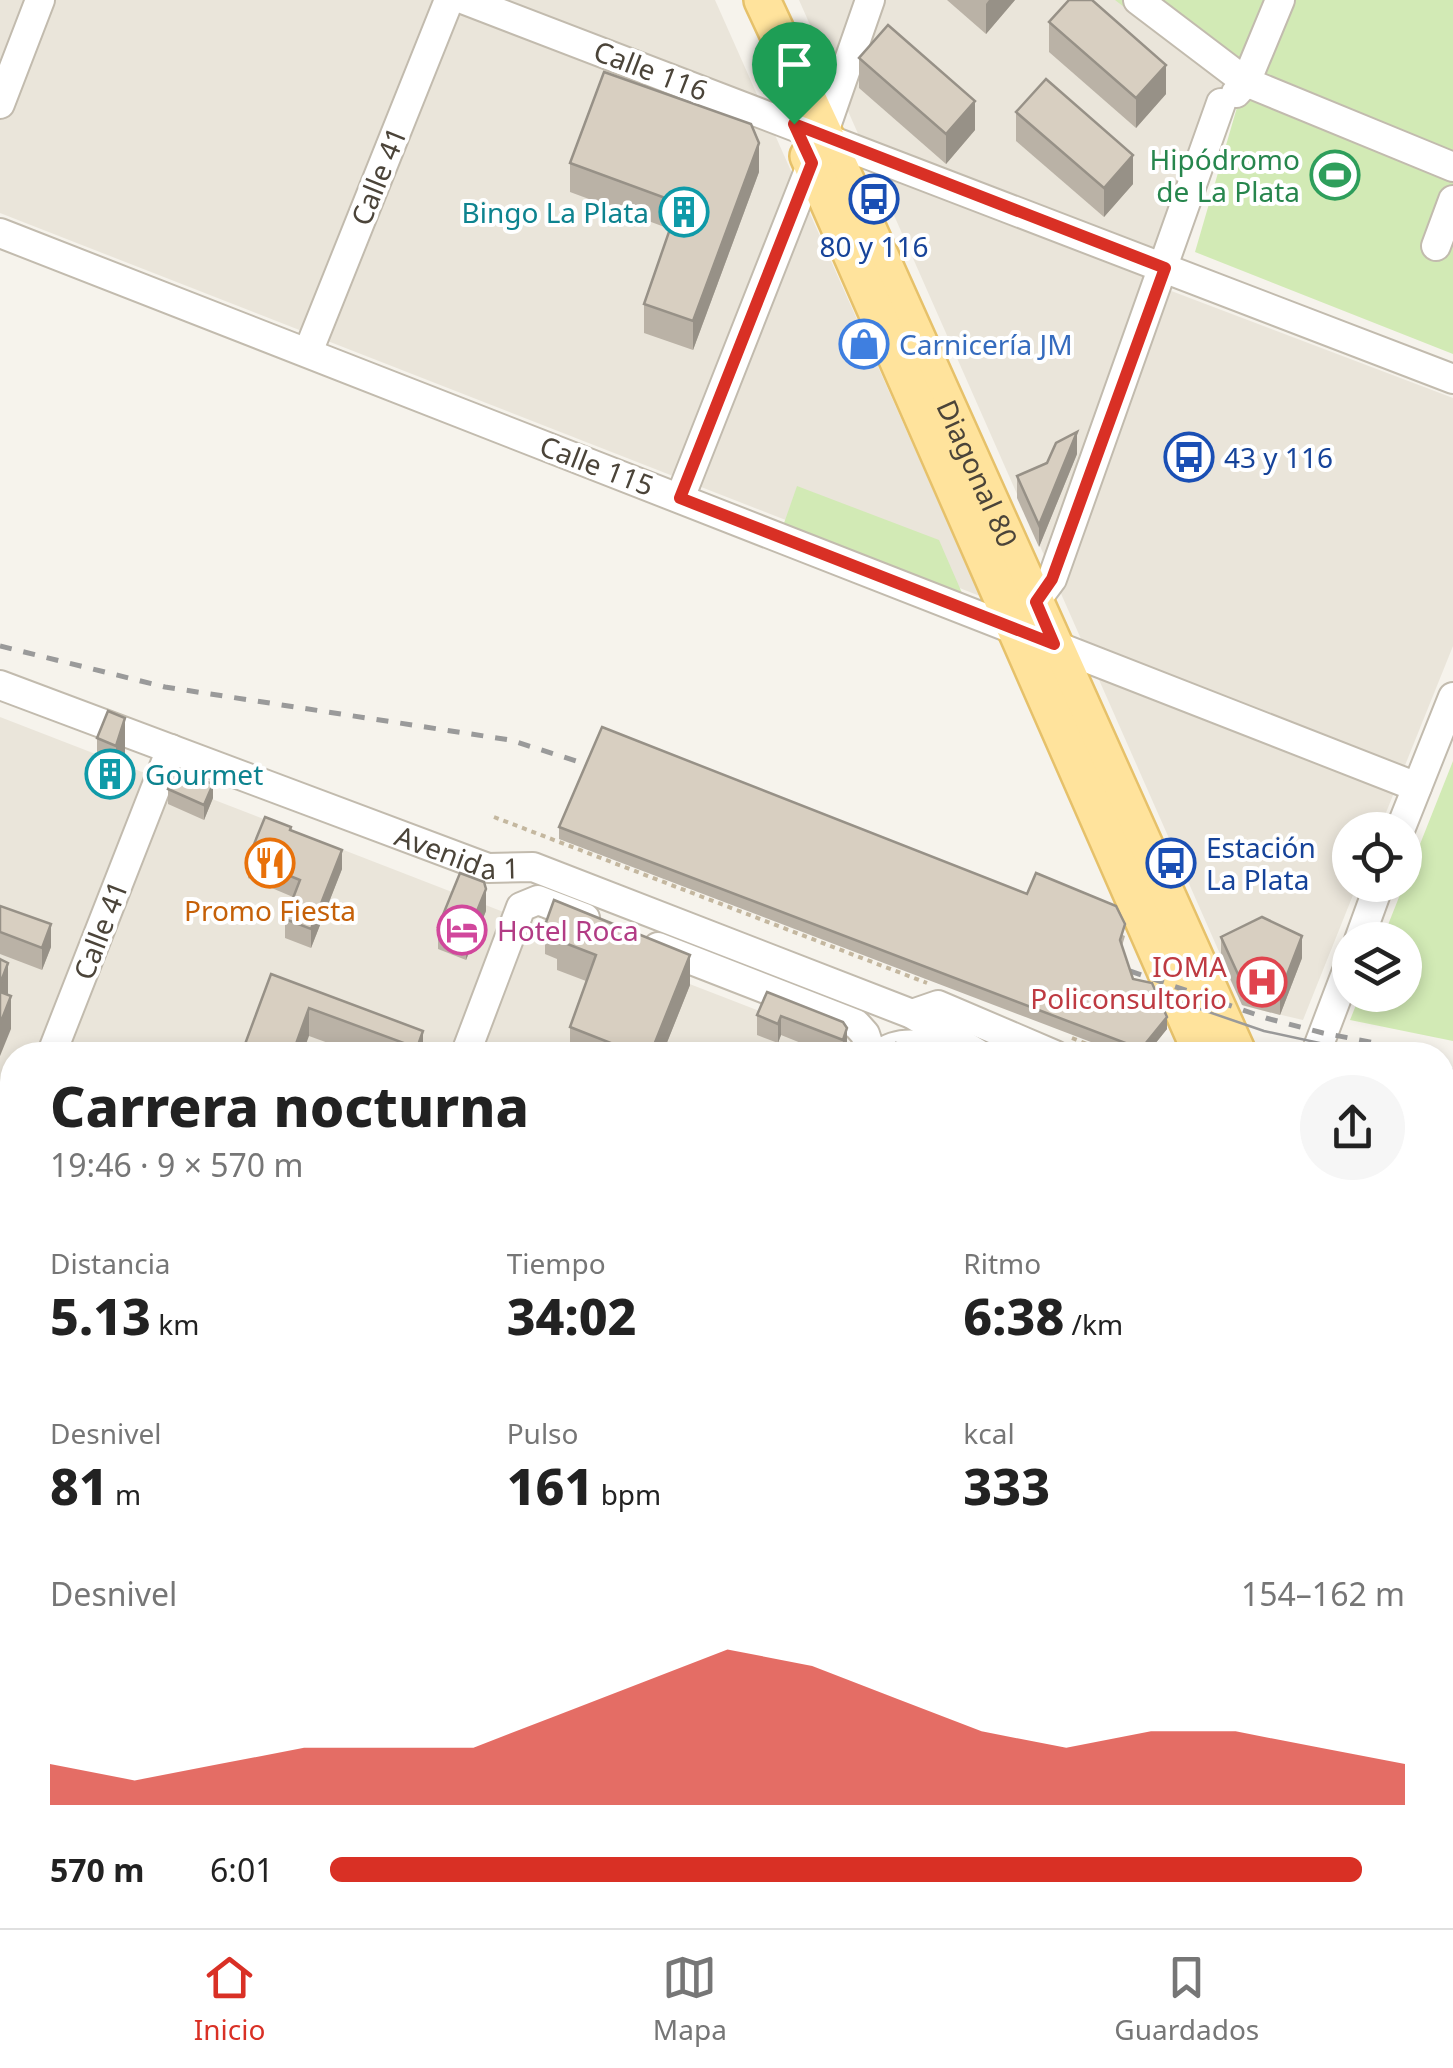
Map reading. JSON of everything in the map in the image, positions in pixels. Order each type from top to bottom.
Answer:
[{"type":"main road","name":"Diagonal 80","points":[[739,0],[810,141],[858,206],[1197,1042]]},
{"type":"main road","name":"Diagonal 80","points":[[762,0],[810,141]]},
{"type":"main road","name":"Diagonal 80","points":[[1024,616],[1054,644],[1233,1042]]},
{"type":"street","points":[[0,104],[40,0]]},
{"type":"street","name":"Calle 41","points":[[308,352],[449,0]]},
{"type":"street","name":"Calle 116","points":[[465,0],[810,141],[1165,268],[1453,379]]},
{"type":"street","points":[[680,498],[810,141],[870,0]]},
{"type":"street","points":[[1138,0],[1246,82],[1453,167]]},
{"type":"street","points":[[1024,616],[1052,579],[1220,106],[1246,82],[1280,0]]},
{"type":"street","points":[[1436,246],[1453,200]]},
{"type":"street","name":"Calle 115","points":[[0,233],[680,498],[1024,616]]},
{"type":"street","points":[[1054,644],[1417,787]]},
{"type":"street","name":"Avenida 1","points":[[0,685],[488,868],[533,867],[912,1014],[958,1042]]},
{"type":"street","points":[[1407,812],[1453,697]]},
{"type":"street","name":"Calle 41","points":[[56,1042],[170,749]]},
{"type":"street","points":[[470,1042],[518,913],[506,884],[488,868]]},
{"type":"street","name":"Avenida 1","points":[[518,913],[523,904],[538,900],[856,1024],[869,1042]]},
{"type":"street","name":"Avenida 1","points":[[912,1014],[938,1005],[1051,1042]]},
{"type":"street","points":[[1320,1042],[1332,1010]]},
{"type":"path","points":[[494,816],[926,983]]},
{"type":"shaded area","points":[[0,0],[715,0],[980,596],[0,213]]},
{"type":"shaded area","points":[[799,0],[1127,0],[1228,82],[1145,281],[1453,398],[1453,646],[1386,812],[1332,812],[1332,902],[1350,902],[1342,922],[1332,922],[1332,948],[1303,1020],[1243,1006]]},
{"type":"shaded area","points":[[0,717],[839,1042],[0,1042]]},
{"type":"green space","name":"Hipódromo de La Plata","points":[[1115,0],[1453,0],[1453,354],[1195,252],[1240,97]]},
{"type":"green space","points":[[797,486],[939,540],[962,593],[783,526]]},
{"type":"green space","points":[[1453,761],[1453,1041],[1350,1020],[1353,1012],[1422,1012],[1422,922],[1389,922],[1397,902],[1422,902],[1422,839]]},
{"type":"building","points":[[1069,0],[1092,0],[1166,65],[1136,98],[1049,22]]},
{"type":"building","points":[[888,25],[975,101],[946,134],[859,58]]},
{"type":"building","name":"Bingo La Plata","points":[[604,72],[751,124],[759,143],[693,321],[644,304],[679,203],[570,163]]},
{"type":"building","points":[[1046,79],[1133,155],[1104,188],[1016,112]]},
{"type":"building","points":[[1077,432],[1039,525],[1017,476],[1047,463],[1056,443]]},
{"type":"building","points":[[108,711],[125,718],[116,746],[97,738]]},
{"type":"building","points":[[602,727],[1027,894],[1036,873],[1116,906],[1125,924],[1120,940],[1133,979],[1152,983],[1167,1017],[1147,1042],[1123,1042],[559,827]]},
{"type":"building","points":[[176,770],[213,784],[204,805],[168,789]]},
{"type":"building","points":[[265,817],[342,850],[311,929],[285,919],[300,880],[248,859]]},
{"type":"building","points":[[460,873],[484,882],[486,889],[466,938],[438,927]]},
{"type":"building","points":[[554,900],[690,955],[655,1042],[608,1042],[570,1027],[596,955],[557,940],[560,931],[545,925]]},
{"type":"building","points":[[0,906],[51,924],[42,948],[0,932]]},
{"type":"building","points":[[1262,917],[1302,936],[1280,993],[1242,983],[1221,937]]},
{"type":"building","points":[[0,959],[8,963],[0,984]]},
{"type":"building","points":[[271,974],[423,1031],[419,1042],[401,1042],[309,1008],[297,1042],[246,1042]]},
{"type":"building","points":[[0,992],[11,996],[0,1024]]},
{"type":"building","points":[[767,992],[843,1022],[847,1028],[843,1040],[781,1016],[778,1024],[757,1015]]},
{"type":"tram line","points":[[1130,985],[1264,1031],[1315,1042]]},
{"type":"railway","points":[[0,646],[165,687],[510,740],[589,765]]},
{"type":"railway","points":[[1107,963],[1266,1018],[1370,1042]]},
{"type":"place","name":"Hipódromo de La Plata","points":[[1335,175]]},
{"type":"place","name":"80 y 116","points":[[874,199]]},
{"type":"place","name":"Bingo La Plata","points":[[684,212]]},
{"type":"place","name":"Carnicería JM","points":[[864,344]]},
{"type":"place","name":"43 y 116","points":[[1189,457]]},
{"type":"place","name":"Gourmet","points":[[110,774]]},
{"type":"place","name":"Promo Fiesta","points":[[270,863]]},
{"type":"place","name":"Estación La Plata","points":[[1171,863]]},
{"type":"place","name":"Hotel Roca","points":[[462,930]]},
{"type":"place","name":"IOMA Policonsultorio","points":[[1262,982]]},
{"type":"route","points":[[794,124],[1165,268],[1052,579],[1036,602],[1054,644],[680,498],[812,163],[794,124]]}]
